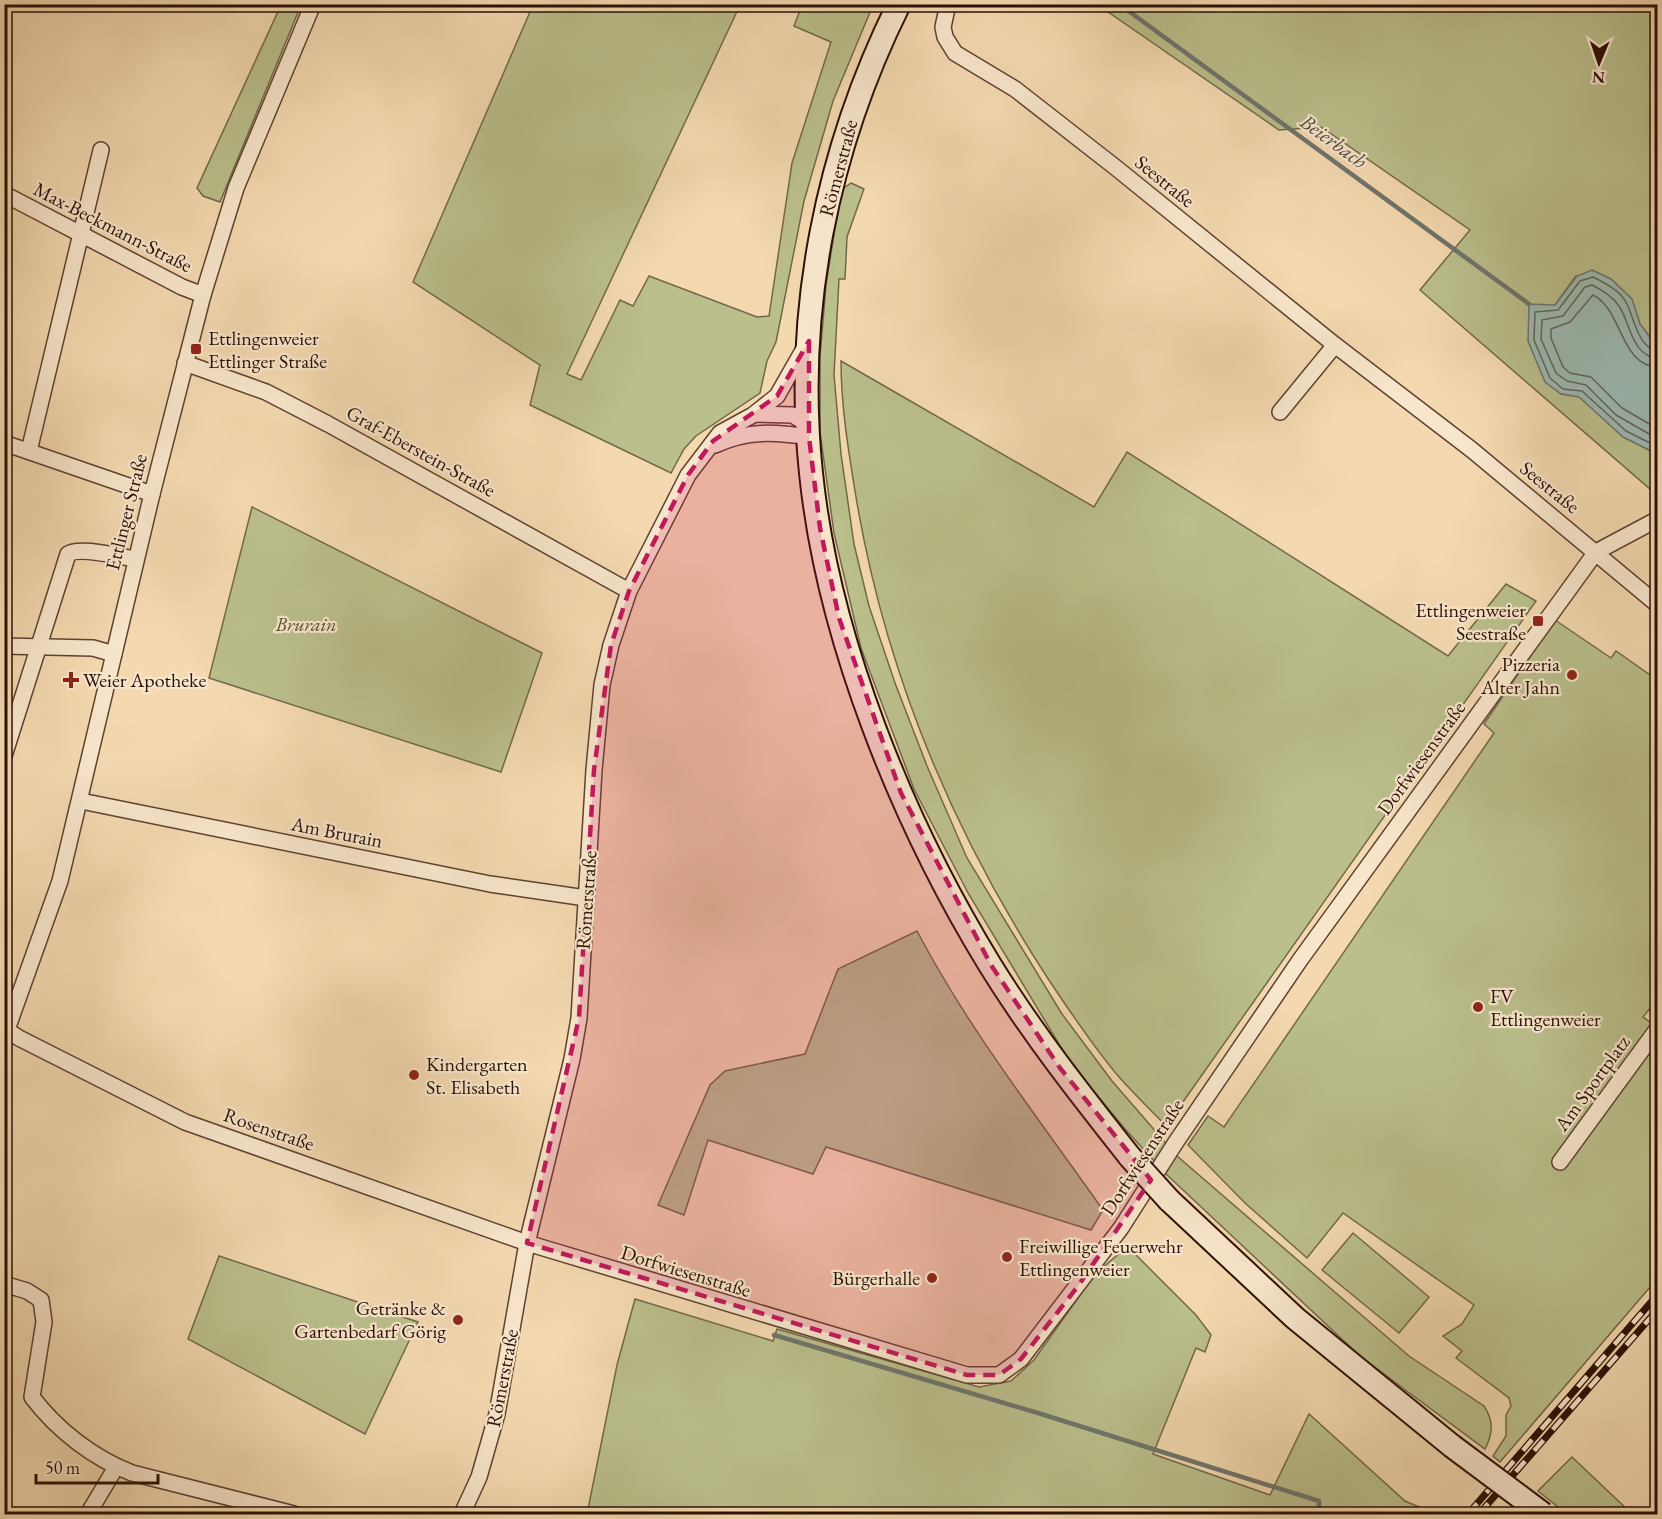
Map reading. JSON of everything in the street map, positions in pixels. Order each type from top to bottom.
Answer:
[{"type":"main road","name":"Römerstraße","points":[[899,4],[865,78],[836,162],[822,223],[809,340],[808,431],[814,495],[838,612],[881,743],[901,793],[946,888],[991,965],[1036,1034],[1130,1157],[1169,1200],[1295,1317],[1452,1446],[1543,1515]]},
{"type":"street","name":"Ettlinger Straße","points":[[5,1032],[60,881],[81,801],[136,559],[202,295],[236,188],[313,4]]},
{"type":"street","name":"Seestraße","points":[[948,4],[944,17],[945,37],[962,59],[1024,96],[1335,345],[1480,457],[1658,605]]},
{"type":"street","points":[[29,451],[101,150]]},
{"type":"street","name":"Max-Beckmann-Straße","points":[[4,194],[80,231],[182,287],[202,295]]},
{"type":"street","name":"Römerstraße","points":[[462,1515],[479,1477],[497,1414],[527,1243],[575,1039],[602,685],[629,591],[683,484],[705,452],[720,434],[755,414],[777,396],[809,340]]},
{"type":"street","points":[[1280,412],[1335,345]]},
{"type":"street","name":"Graf-Eberstein-Straße","points":[[185,363],[266,392],[307,413],[629,591]]},
{"type":"street","points":[[755,414],[792,415],[808,431]]},
{"type":"street","points":[[705,452],[725,440],[747,434],[808,431]]},
{"type":"street","points":[[4,443],[152,494]]},
{"type":"street","points":[[1596,552],[1658,519]]},
{"type":"street","points":[[4,756],[68,554],[72,551],[92,552],[136,559]]},
{"type":"street","name":"Dorfwiesenstraße","points":[[527,1243],[967,1376],[999,1375],[1021,1359],[1121,1228],[1176,1142],[1300,960],[1596,552]]},
{"type":"street","points":[[4,646],[93,648],[114,654]]},
{"type":"street","name":"Am Brurain","points":[[81,801],[490,884],[586,898]]},
{"type":"street","name":"Am Sportplatz","points":[[1560,1162],[1658,1028]]},
{"type":"street","name":"Rosenstraße","points":[[5,1032],[185,1122],[527,1243]]},
{"type":"street","points":[[4,1284],[27,1291],[41,1300],[44,1322],[32,1397],[47,1416],[70,1436],[116,1467],[294,1515]]},
{"type":"street","points":[[88,1515],[116,1467]]},
{"type":"highlighted area","points":[[809,341],[809,437],[820,528],[839,618],[901,793],[991,965],[1060,1068],[1151,1180],[1078,1286],[1021,1359],[999,1375],[967,1375],[527,1243],[579,1018],[594,770],[611,645],[629,591],[688,475],[713,441],[777,396]]},
{"type":"green space","points":[[281,5],[301,5],[220,202],[203,196],[197,188]]},
{"type":"green space","points":[[533,5],[740,5],[567,374],[581,380],[620,300],[633,306],[649,276],[757,317],[769,316],[792,163],[831,42],[794,26],[802,5],[873,5],[833,101],[804,201],[776,342],[767,361],[760,393],[696,436],[684,449],[671,473],[530,405],[540,365],[413,282]]},
{"type":"green space","name":"Beierbach","points":[[1098,5],[1657,5],[1657,347],[1640,324],[1631,298],[1576,276],[1555,305],[1561,394],[1579,396],[1623,437],[1657,454],[1657,495],[1420,290],[1470,230],[1321,127],[1279,130]]},
{"type":"green space","points":[[851,183],[864,189],[847,237],[845,279],[839,279],[834,375],[841,454],[854,544],[869,606],[895,683],[927,766],[967,858],[1062,1014],[1112,1081],[1177,1156],[1409,1356],[1484,1406],[1490,1417],[1491,1427],[1490,1438],[1485,1449],[1361,1357],[1166,1174],[1125,1129],[1071,1064],[968,893],[914,789],[861,648],[834,533],[820,432],[820,357],[826,285],[841,190]]},
{"type":"green space","points":[[841,361],[1094,507],[1127,452],[1448,656],[1506,584],[1536,601],[1166,1126],[1109,1065],[1080,1027],[1045,974],[979,861],[925,742],[902,681],[867,555],[847,443]]},
{"type":"green space","name":"Brurain","points":[[252,507],[542,653],[501,772],[209,678]]},
{"type":"green space","name":"FV Ettlingenweier","points":[[1555,620],[1611,658],[1616,651],[1657,680],[1658,998],[1643,1017],[1657,1027],[1657,1279],[1500,1462],[1493,1456],[1506,1436],[1506,1415],[1511,1406],[1509,1398],[1456,1358],[1462,1351],[1443,1336],[1462,1324],[1474,1305],[1343,1213],[1307,1258],[1245,1203],[1188,1145],[1208,1116],[1224,1127],[1494,733],[1484,724]]},
{"type":"green space","points":[[917,931],[937,968],[982,1039],[1103,1210],[1091,1230],[826,1147],[813,1174],[708,1140],[684,1215],[658,1205],[710,1085],[725,1071],[805,1054],[838,969]]},
{"type":"green space","points":[[1353,1233],[1429,1297],[1399,1333],[1322,1270]]},
{"type":"green space","points":[[1132,1251],[1196,1315],[1211,1335],[1205,1352],[1196,1348],[1153,1454],[1270,1495],[1309,1414],[1405,1501],[1431,1512],[1429,1514],[587,1514],[617,1365],[635,1299],[773,1341],[777,1329],[979,1387],[1011,1381],[1034,1360],[1095,1274],[1121,1252]]},
{"type":"green space","points":[[219,1256],[418,1322],[365,1434],[188,1339]]},
{"type":"green space","points":[[1572,1457],[1632,1514],[1567,1514],[1538,1491]]},
{"type":"water","points":[[1592,270],[1611,279],[1632,299],[1640,324],[1657,347],[1657,454],[1623,437],[1579,397],[1561,394],[1545,382],[1528,341],[1529,304],[1555,305],[1577,276]]},
{"type":"waterway","name":"Beierbach","points":[[1119,4],[1529,304]]},
{"type":"waterway","points":[[774,1335],[1038,1413],[1319,1501],[1319,1514]]},
{"type":"railway","points":[[1468,1514],[1658,1294]]},
{"type":"railway","points":[[1479,1514],[1658,1309]]},
{"type":"place","name":"Ettlingenweier Ettlinger Straße","points":[[196,349]]},
{"type":"place","name":"Ettlingenweier Seestraße","points":[[1538,621]]},
{"type":"place","name":"Pizzeria Alter Jahn","points":[[1572,675]]},
{"type":"place","name":"Weier Apotheke","points":[[71,680]]},
{"type":"place","name":"FV Ettlingenweier","points":[[1478,1007]]},
{"type":"place","name":"Kindergarten St. Elisabeth","points":[[414,1075]]},
{"type":"place","name":"Freiwillige Feuerwehr Ettlingenweier","points":[[1007,1257]]},
{"type":"place","name":"Bürgerhalle","points":[[932,1278]]},
{"type":"place","name":"Getränke & Gartenbedarf Görig","points":[[458,1320]]}]
